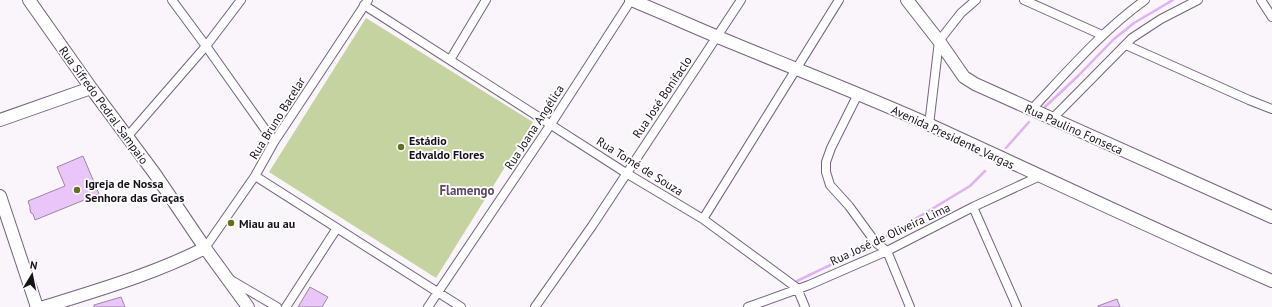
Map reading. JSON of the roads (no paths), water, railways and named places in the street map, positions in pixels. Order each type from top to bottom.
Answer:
[{"type":"main road","name":"Rua Sifredo Pedral Sampaio","points":[[29,0],[90,88],[155,174],[205,248],[248,307]]},
{"type":"main road","name":"Avenida Presidente Vargas","points":[[631,0],[929,124],[1104,206],[1272,281]]},
{"type":"main road","name":"Rua Paulino Fonseca","points":[[907,0],[939,41],[964,77],[975,84],[1272,217]]},
{"type":"main road","points":[[0,120],[90,88]]},
{"type":"main road","points":[[0,196],[37,307]]},
{"type":"main road","points":[[44,307],[181,260],[205,248]]},
{"type":"street","points":[[172,0],[274,142]]},
{"type":"street","points":[[127,137],[206,46],[241,0]]},
{"type":"street","points":[[450,60],[486,0]]},
{"type":"street","name":"Rua Joana Angélica","points":[[428,307],[551,124],[631,0]]},
{"type":"street","name":"Rua José Bonifaclo","points":[[535,307],[592,226],[741,0]]},
{"type":"street","points":[[703,219],[839,0]]},
{"type":"street","points":[[929,124],[939,41],[961,13],[976,0]]},
{"type":"street","points":[[1024,0],[1102,35]]},
{"type":"street","points":[[1031,110],[1102,35],[1145,0]]},
{"type":"street","points":[[1052,119],[1132,38],[1161,19],[1198,0]]},
{"type":"street","points":[[1261,0],[1272,17]]},
{"type":"street","name":"Rua Tomé de Souza","points":[[366,3],[450,60],[626,173],[703,219],[797,288]]},
{"type":"street","name":"Rua Bruno Bacelar","points":[[205,248],[255,176],[274,142],[366,3]]},
{"type":"street","points":[[1126,45],[1272,109]]},
{"type":"street","points":[[858,94],[826,162],[826,172],[830,185],[849,206],[874,239],[887,252],[910,307]]},
{"type":"street","points":[[255,176],[461,307]]},
{"type":"street","name":"Rua José de Oliveira Lima","points":[[748,307],[797,288],[809,285],[887,252],[973,207],[1040,176]]},
{"type":"street","points":[[973,207],[1017,307]]},
{"type":"street","points":[[286,307],[337,228]]},
{"type":"street","points":[[229,279],[277,307]]},
{"type":"street","points":[[797,288],[805,307]]},
{"type":"waterway","points":[[1045,107],[1114,39],[1134,23],[1173,0]]},
{"type":"waterway","points":[[1006,148],[1029,122]]},
{"type":"waterway","points":[[797,281],[872,245],[970,186],[985,171]]},
{"type":"place","name":"Estádio Edvaldo Flores","points":[[401,147]]},
{"type":"place","name":"Igreja de Nossa Senhora das Graças","points":[[77,190]]},
{"type":"place","name":"Miau au au","points":[[231,223]]},
{"type":"district","name":"Flamengo","points":[[467,190]]}]
